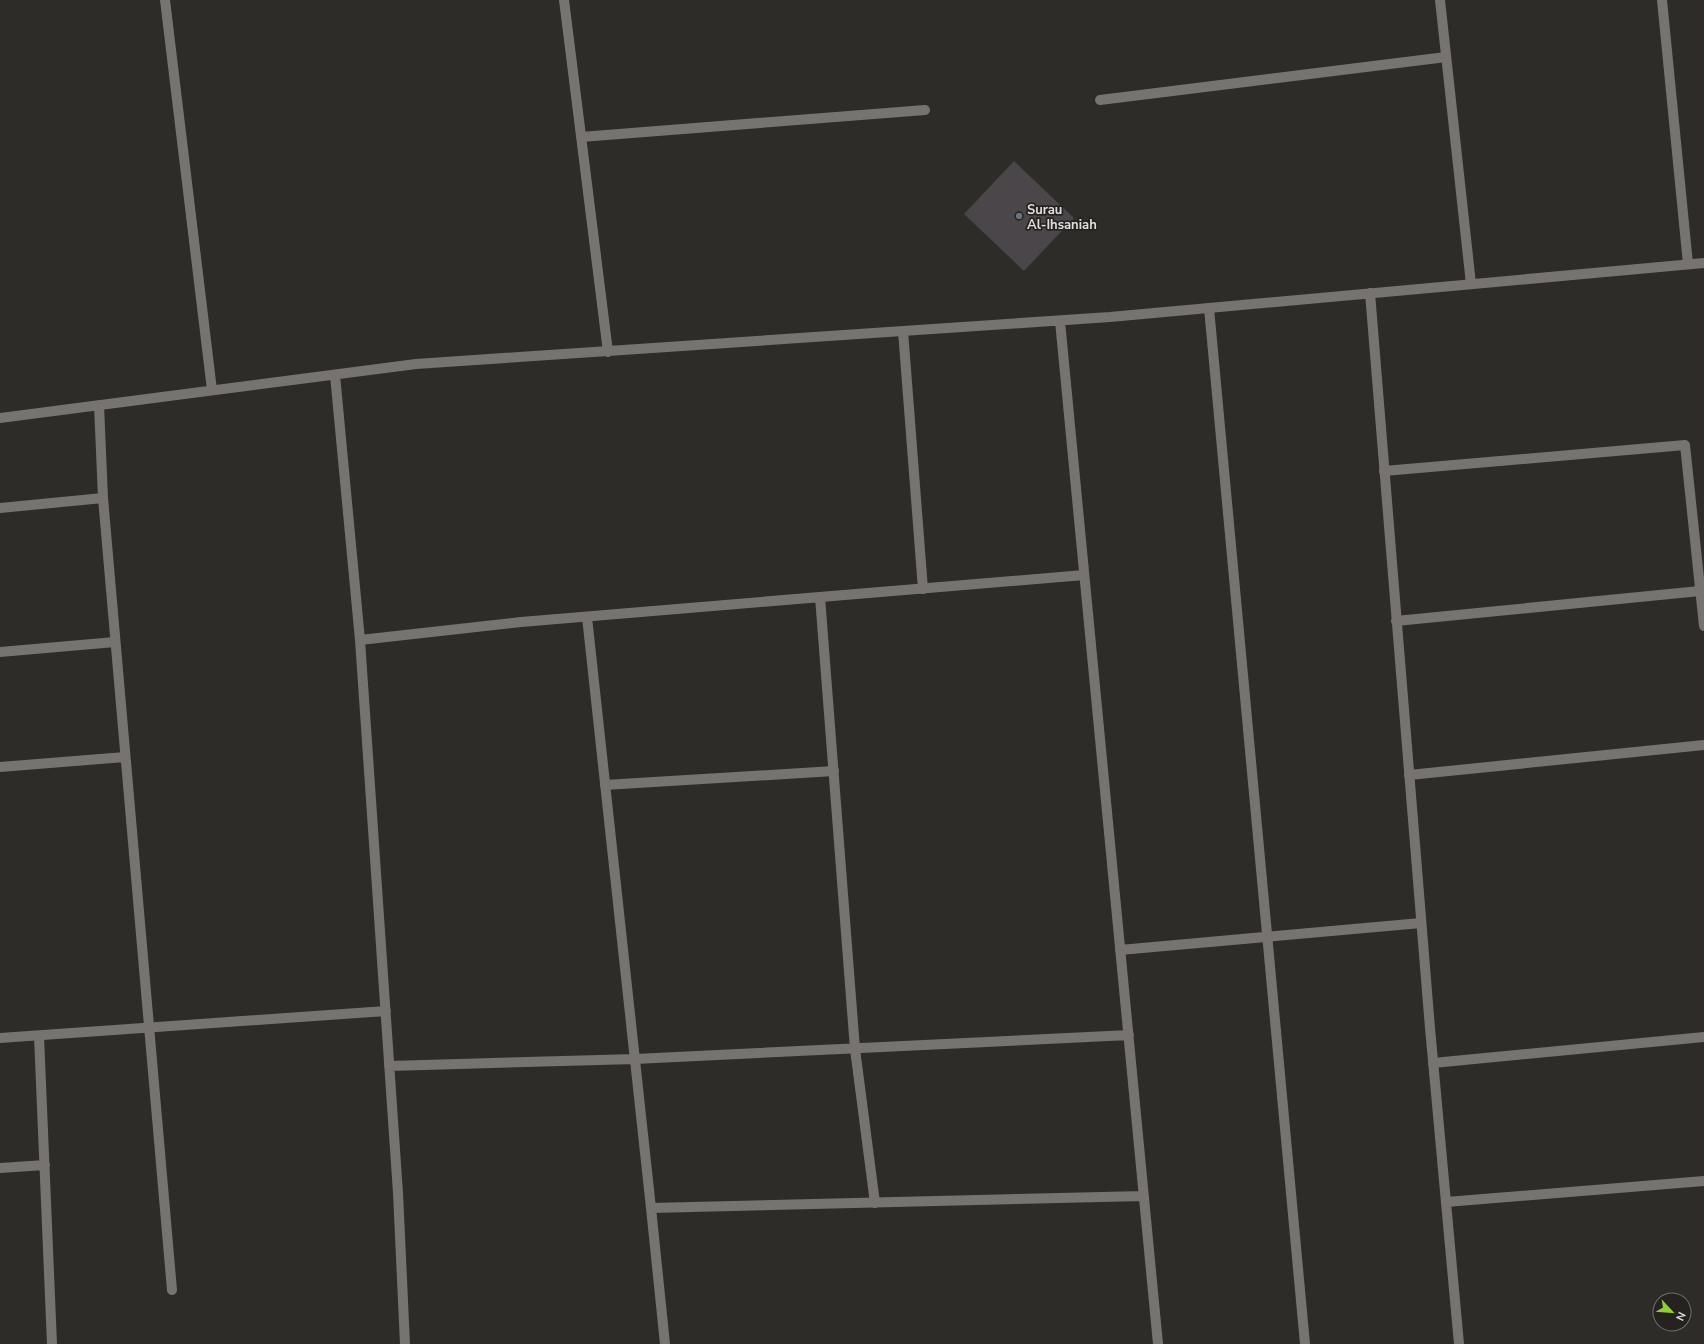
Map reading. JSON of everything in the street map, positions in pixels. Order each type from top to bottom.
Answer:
[{"type":"street","points":[[165,0],[212,390]]},
{"type":"street","points":[[564,0],[608,352]]},
{"type":"street","points":[[1440,0],[1471,284]]},
{"type":"street","points":[[1662,0],[1688,264]]},
{"type":"street","points":[[1100,100],[1446,57]]},
{"type":"street","points":[[581,137],[926,110]]},
{"type":"street","points":[[0,418],[416,364],[1060,321],[1704,263]]},
{"type":"street","points":[[1370,293],[1421,923],[1459,1344]]},
{"type":"street","points":[[1208,308],[1305,1344]]},
{"type":"street","points":[[1060,321],[1158,1344]]},
{"type":"street","points":[[904,331],[923,589]]},
{"type":"street","points":[[335,375],[360,640],[398,1193],[405,1344]]},
{"type":"street","points":[[99,405],[103,498],[172,1290]]},
{"type":"street","points":[[1384,471],[1685,445],[1704,626]]},
{"type":"street","points":[[0,508],[103,498]]},
{"type":"street","points":[[360,640],[521,622],[1084,575]]},
{"type":"street","points":[[1396,621],[1700,591]]},
{"type":"street","points":[[820,597],[855,1049],[874,1203]]},
{"type":"street","points":[[587,617],[666,1344]]},
{"type":"street","points":[[0,652],[115,642]]},
{"type":"street","points":[[1409,775],[1704,745]]},
{"type":"street","points":[[0,766],[125,757]]},
{"type":"street","points":[[605,785],[834,771]]},
{"type":"street","points":[[1120,950],[1421,923]]},
{"type":"street","points":[[0,1038],[386,1011]]},
{"type":"street","points":[[39,1036],[52,1344]]},
{"type":"street","points":[[389,1066],[635,1059],[1129,1036]]},
{"type":"street","points":[[1433,1063],[1704,1037]]},
{"type":"street","points":[[0,1168],[45,1166]]},
{"type":"street","points":[[1446,1202],[1704,1181]]},
{"type":"street","points":[[651,1208],[1144,1196]]},
{"type":"building","name":"Surau Al-Ihsaniah","points":[[1014,161],[1074,218],[1024,271],[964,214]]},
{"type":"place","name":"Surau Al-Ihsaniah","points":[[1019,216]]}]
